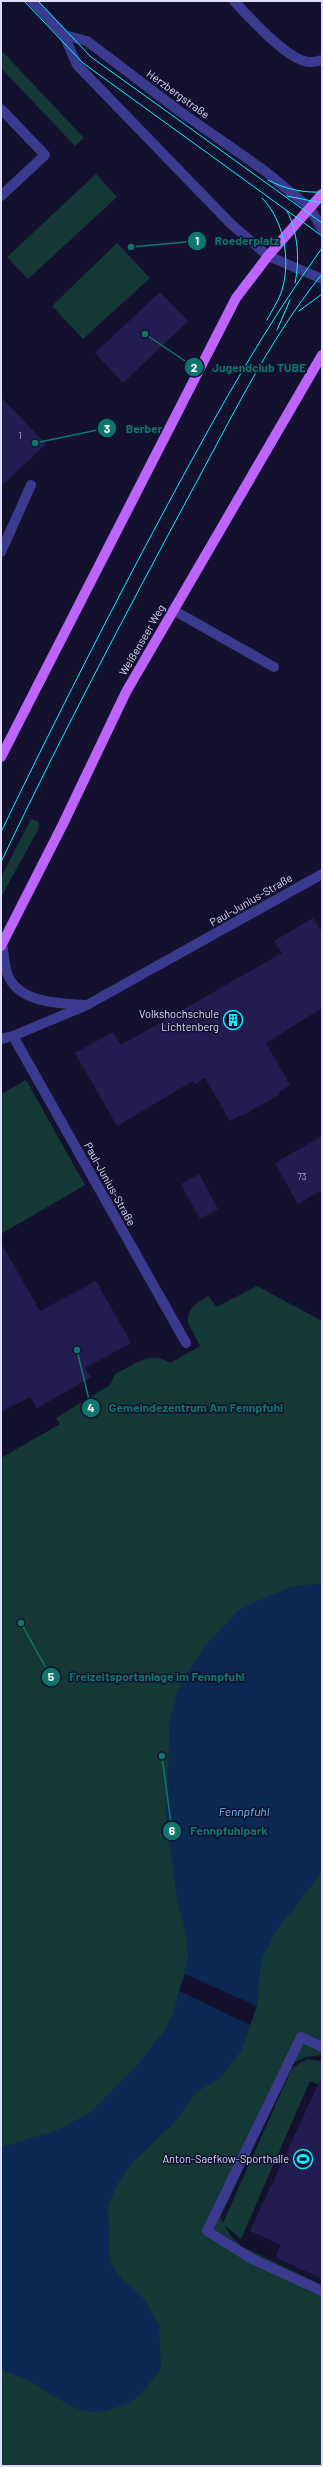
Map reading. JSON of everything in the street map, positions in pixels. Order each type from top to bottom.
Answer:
[{"type":"main road","points":[[1,757],[236,298],[268,256],[322,194]]},
{"type":"main road","name":"Weißenseer Weg","points":[[2,944],[63,824],[126,692],[322,355]]},
{"type":"street","points":[[32,1],[64,35],[78,65],[170,163],[231,224],[268,256],[322,279]]},
{"type":"street","points":[[234,1],[263,32],[290,53],[308,62],[322,60]]},
{"type":"street","name":"Herzbergstraße","points":[[64,35],[87,41],[275,180],[310,208]]},
{"type":"street","points":[[1,109],[45,155],[1,196]]},
{"type":"street","points":[[310,208],[322,229]]},
{"type":"street","points":[[1,552],[31,485]]},
{"type":"street","points":[[173,610],[274,667]]},
{"type":"street","name":"Paul-Junius-Straße","points":[[1,1038],[14,1036],[87,1005],[322,874]]},
{"type":"street","points":[[2,944],[7,974],[14,985],[40,1001],[87,1005]]},
{"type":"street","name":"Paul-Junius-Straße","points":[[14,1036],[186,1343]]},
{"type":"street","points":[[322,2047],[301,2037],[207,2231],[252,2259],[322,2291]]},
{"type":"green space","points":[[1,50],[84,138],[75,146],[1,68]]},
{"type":"green space","points":[[96,174],[117,197],[28,279],[7,257]]},
{"type":"green space","points":[[117,243],[150,278],[83,339],[52,306]]},
{"type":"green space","points":[[31,819],[39,822],[38,830],[1,897],[1,877]]},
{"type":"green space","points":[[26,1080],[85,1185],[1,1234],[1,1094]]},
{"type":"green space","points":[[257,1286],[322,1321],[322,2055],[305,2057],[293,2064],[220,2218],[223,2223],[292,2068],[307,2059],[322,2061],[322,2086],[310,2081],[241,2239],[224,2225],[231,2236],[241,2246],[322,2285],[322,2466],[1,2466],[1,1458],[60,1424],[56,1418],[110,1385],[115,1374],[144,1359],[157,1358],[163,1359],[170,1363],[200,1346],[188,1323],[188,1318],[191,1309],[201,1301],[209,1296],[216,1307]]},
{"type":"water","name":"Fennpfuhl","points":[[322,1583],[322,1872],[276,1931],[261,1961],[257,2006],[241,2051],[221,2077],[197,2092],[174,2123],[132,2163],[118,2183],[108,2205],[110,2263],[122,2279],[143,2298],[159,2325],[161,2369],[142,2393],[129,2403],[105,2411],[89,2412],[74,2408],[31,2382],[1,2369],[1,2147],[55,2131],[90,2113],[139,2063],[164,2031],[173,2014],[188,1958],[187,1940],[176,1893],[166,1815],[170,1720],[177,1691],[204,1647],[238,1611],[252,1603],[291,1587]]},
{"type":"pier","points":[[185,1974],[257,2006],[250,2025],[179,1991]]},
{"type":"building","points":[[160,292],[188,321],[123,383],[95,353]]},
{"type":"building","points":[[1,397],[46,444],[1,486]]},
{"type":"building","name":"Volkshochschule Lichtenberg","points":[[313,918],[322,933],[322,1008],[266,1043],[290,1085],[279,1092],[280,1094],[242,1116],[241,1115],[230,1121],[205,1078],[195,1084],[193,1081],[117,1126],[75,1053],[113,1032],[121,1045],[282,953],[274,941]]},
{"type":"building","points":[[322,1136],[322,1190],[298,1204],[275,1163]]},
{"type":"building","points":[[199,1174],[218,1209],[200,1219],[181,1184]]},
{"type":"building","points":[[1,1243],[40,1311],[96,1281],[131,1343],[85,1368],[92,1377],[37,1408],[30,1397],[1,1412]]},
{"type":"building","name":"Anton-Saefkow-Sporthalle","points":[[322,2076],[322,2279],[275,2257],[281,2245],[250,2231]]},
{"type":"tram line","points":[[24,1],[83,63],[322,236]]},
{"type":"tram line","points":[[38,1],[91,57],[322,223]]},
{"type":"tram line","points":[[268,180],[294,190],[322,192]]},
{"type":"tram line","points":[[287,196],[322,203]]},
{"type":"tram line","points":[[262,198],[276,217],[284,241],[286,266],[282,290],[267,320]]},
{"type":"tram line","points":[[287,211],[296,237],[298,256],[295,283]]},
{"type":"tram line","points":[[1,832],[43,745],[131,574],[227,396],[282,306],[322,248]]},
{"type":"tram line","points":[[1,862],[46,770],[140,587],[235,410],[284,326],[322,274]]},
{"type":"tram line","points":[[299,311],[322,294]]},
{"type":"tram line","points":[[277,330],[290,300]]},
{"type":"place","name":"Roederplatz","points":[[131,247]]},
{"type":"place","name":"Jugendclub TUBE","points":[[145,334]]},
{"type":"place","name":"Berber","points":[[35,443]]},
{"type":"place","name":"Volkshochschule Lichtenberg","points":[[233,1020]]},
{"type":"place","name":"Gemeindezentrum Am Fennpfuhl","points":[[77,1350]]},
{"type":"place","name":"Freizeitsportanlage im Fennpfuhl","points":[[21,1623]]},
{"type":"place","name":"Fennpfuhlpark","points":[[162,1756]]},
{"type":"place","name":"Anton-Saefkow-Sporthalle","points":[[303,2159]]}]
